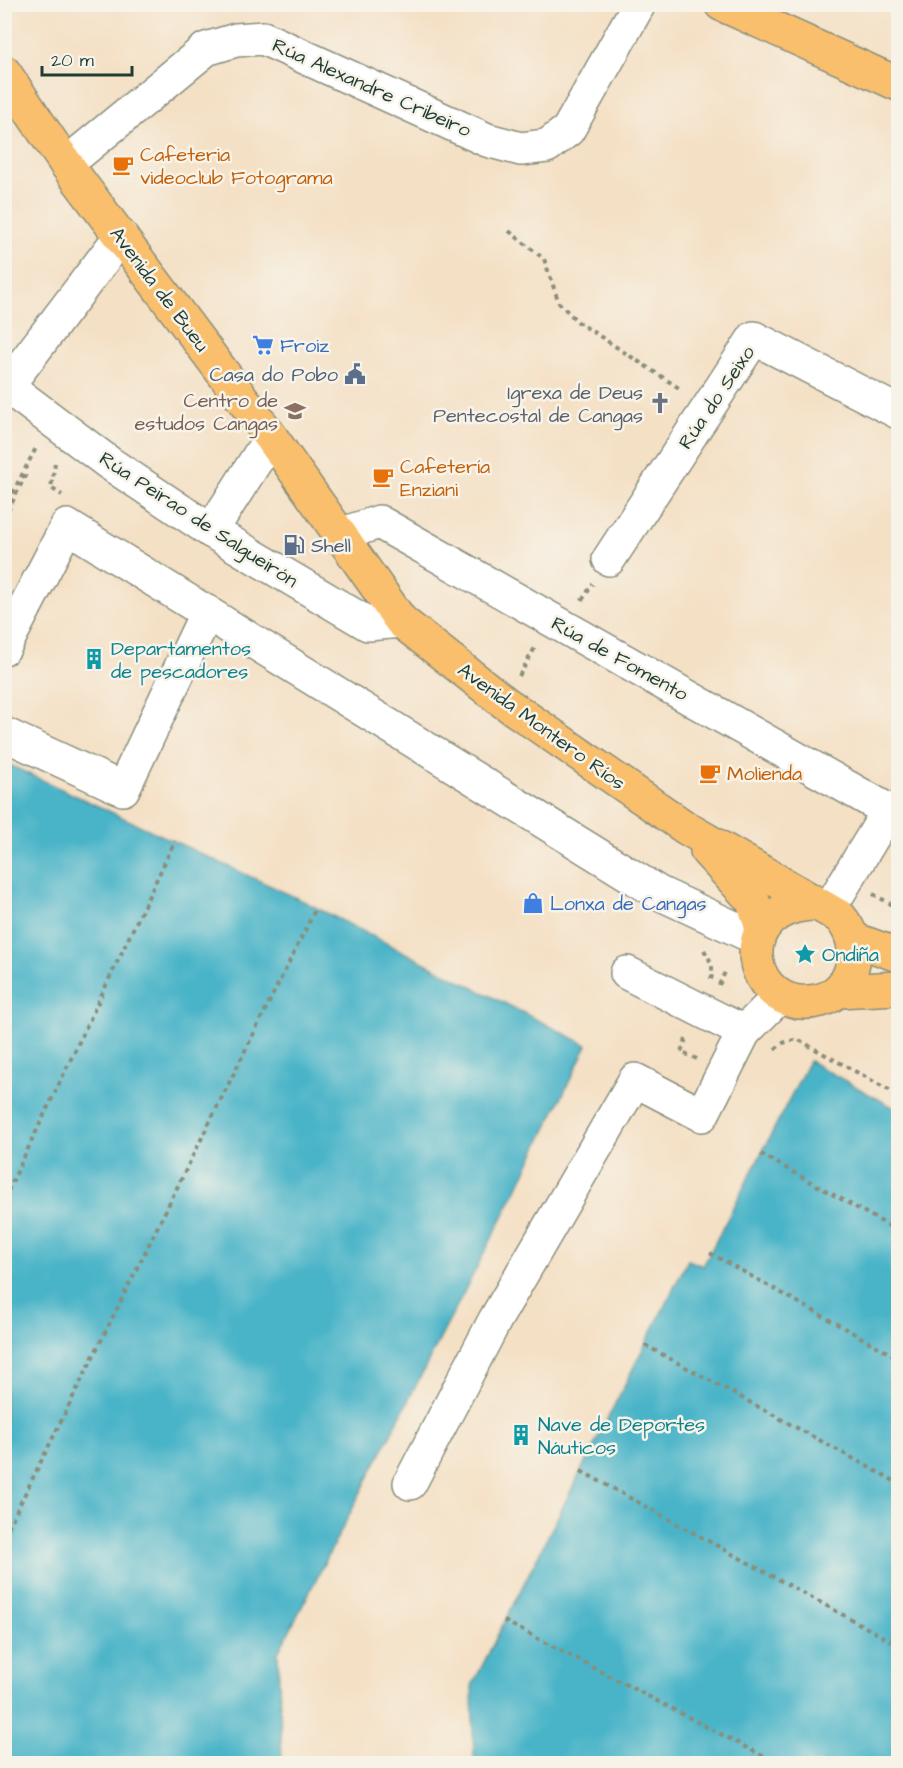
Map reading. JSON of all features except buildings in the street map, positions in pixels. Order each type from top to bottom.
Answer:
[{"type":"main road","points":[[721,4],[898,84]]},
{"type":"main road","name":"Avenida de Bueu","points":[[4,72],[66,164],[271,437],[401,621]]},
{"type":"main road","name":"Avenida Montero Ríos","points":[[401,621],[504,702],[686,828]]},
{"type":"main road","points":[[686,828],[840,917],[853,939],[855,958],[849,976],[837,991],[824,999],[794,1002],[780,996],[770,988],[759,971],[756,952],[760,933],[753,901],[686,828]]},
{"type":"main road","points":[[760,933],[776,913],[794,904],[822,906]]},
{"type":"main road","points":[[853,939],[898,955]]},
{"type":"main road","points":[[837,991],[898,988]]},
{"type":"street","name":"Rúa Alexandre Cribeiro","points":[[66,164],[206,49],[236,40],[263,38],[487,140],[521,149],[547,147],[568,130],[639,4]]},
{"type":"street","points":[[6,385],[121,236]]},
{"type":"street","name":"Rúa do Seixo","points":[[609,559],[754,338],[898,412]]},
{"type":"street","name":"Rúa Peirao de Salgueirón","points":[[6,385],[109,463],[212,531],[368,624],[401,621]]},
{"type":"street","points":[[212,531],[271,437]]},
{"type":"street","name":"Rúa de Fomento","points":[[339,535],[379,522],[894,813]]},
{"type":"street","points":[[4,648],[67,526],[659,893],[760,933]]},
{"type":"street","points":[[4,734],[123,789],[207,612]]},
{"type":"street","points":[[822,906],[894,813]]},
{"type":"street","points":[[627,973],[744,1032]]},
{"type":"street","points":[[410,1483],[495,1320],[635,1080],[702,1115],[744,1032],[780,996]]},
{"type":"path","points":[[509,231],[543,259],[559,303],[578,322],[709,408]]},
{"type":"path","points":[[4,509],[36,448],[4,519]]},
{"type":"path","points":[[504,702],[558,623],[609,559]]},
{"type":"path","points":[[4,1199],[175,842]]},
{"type":"path","points":[[4,1536],[316,908]]},
{"type":"path","points":[[761,1155],[898,1231]]},
{"type":"path","points":[[710,1253],[898,1358]]},
{"type":"path","points":[[645,1345],[898,1483]]},
{"type":"path","points":[[581,1471],[898,1645]]},
{"type":"path","points":[[504,1622],[778,1764]]},
{"type":"water","points":[[5,763],[303,901],[587,1045],[513,1197],[278,1653],[282,1763],[5,1763]]},
{"type":"water","points":[[809,1061],[898,1110],[898,1763],[474,1763],[472,1686],[688,1260],[703,1266]]},
{"type":"place","name":"Cafeteria videoclub Fotograma","points":[[123,165]]},
{"type":"place","name":"Froiz","points":[[263,345]]},
{"type":"place","name":"Casa do Pobo","points":[[355,374]]},
{"type":"place","name":"Igrexa de Deus Pentecostal de Cangas","points":[[660,403]]},
{"type":"place","name":"Centro de estudos Cangas","points":[[295,411]]},
{"type":"place","name":"Cafetería Enziani","points":[[383,477]]},
{"type":"place","name":"Shell","points":[[294,545]]},
{"type":"place","name":"Departamentos de pescadores","points":[[94,659]]},
{"type":"place","name":"Molienda","points":[[710,773]]},
{"type":"place","name":"Lonxa de Cangas","points":[[533,903]]},
{"type":"place","name":"Ondiña","points":[[805,954]]},
{"type":"place","name":"Nave de Deportes Náuticos","points":[[521,1435]]}]
